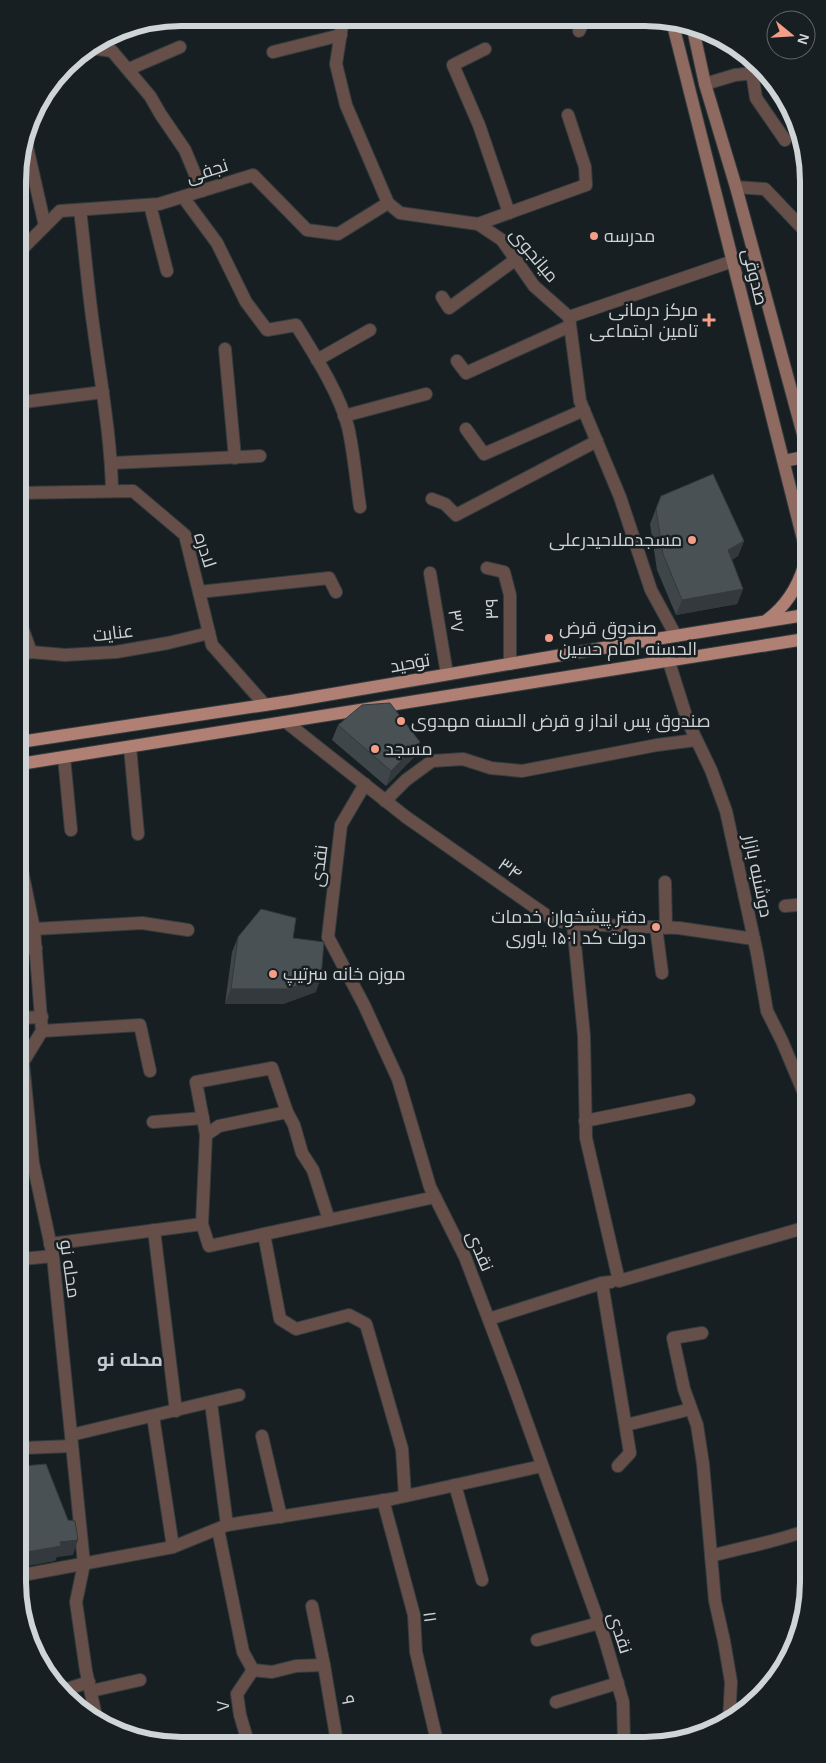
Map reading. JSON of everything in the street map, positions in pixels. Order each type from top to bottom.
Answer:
[{"type":"main road","name":"صدوقی","points":[[674,29],[800,525]]},
{"type":"main road","name":"صدوقی","points":[[694,34],[705,84],[736,187],[800,423]]},
{"type":"main road","points":[[784,461],[800,458]]},
{"type":"main road","points":[[764,622],[779,611],[791,598],[800,580]]},
{"type":"main road","name":"توحید","points":[[27,741],[265,705],[800,616]]},
{"type":"main road","points":[[27,763],[800,641]]},
{"type":"main road","points":[[174,719],[177,740]]},
{"type":"street","points":[[342,27],[336,64],[346,105],[388,203]]},
{"type":"street","points":[[273,52],[341,35]]},
{"type":"street","points":[[129,69],[180,47]]},
{"type":"street","points":[[100,49],[112,51],[150,96],[185,150],[202,191]]},
{"type":"street","points":[[485,49],[453,65],[479,125],[510,213]]},
{"type":"street","points":[[705,84],[735,75],[755,73]]},
{"type":"street","points":[[758,76],[756,98],[785,140]]},
{"type":"street","points":[[478,224],[586,185],[585,167],[568,115]]},
{"type":"street","points":[[29,156],[45,226]]},
{"type":"street","name":"نجفی","points":[[27,244],[60,211],[160,204],[253,175],[307,230],[338,234],[388,203]]},
{"type":"street","points":[[736,187],[766,189],[800,226]]},
{"type":"street","points":[[182,197],[217,243],[246,302],[267,330],[296,325],[317,360],[334,392],[348,426],[360,507]]},
{"type":"street","name":"میانجوی","points":[[388,203],[400,213],[478,224],[502,240],[534,286],[569,322]]},
{"type":"street","points":[[150,205],[167,271]]},
{"type":"street","points":[[80,210],[94,330],[104,392],[112,463],[112,491]]},
{"type":"street","points":[[442,297],[449,308],[515,260]]},
{"type":"street","points":[[457,361],[466,374],[569,322],[733,261]]},
{"type":"street","points":[[569,322],[580,401],[620,497],[651,590],[676,636]]},
{"type":"street","points":[[317,360],[370,330]]},
{"type":"street","points":[[226,349],[235,458]]},
{"type":"street","points":[[27,402],[104,392]]},
{"type":"street","points":[[344,416],[426,394]]},
{"type":"street","points":[[466,429],[484,454],[584,410]]},
{"type":"street","points":[[432,499],[444,504],[456,516],[597,441]]},
{"type":"street","points":[[112,463],[260,456]]},
{"type":"street","name":"لادره","points":[[27,493],[133,490],[185,535],[212,645],[265,705]]},
{"type":"street","name":"۳۹","points":[[487,568],[504,572],[510,595],[510,664]]},
{"type":"street","name":"۳۷","points":[[430,573],[447,674]]},
{"type":"street","points":[[199,592],[329,578],[336,592]]},
{"type":"street","name":"عنایت","points":[[27,653],[65,655],[116,652],[168,643],[209,633]]},
{"type":"street","name":"دوشنبه بازار","points":[[670,662],[688,722],[711,770],[726,811],[754,939],[767,1011],[799,1082]]},
{"type":"street","name":"۳۴","points":[[286,722],[406,817],[553,920],[573,924],[661,927],[754,939]]},
{"type":"street","points":[[385,800],[406,780],[432,761],[463,759],[492,768],[522,771],[648,746],[696,740]]},
{"type":"street","points":[[130,747],[138,834]]},
{"type":"street","points":[[64,757],[72,830]]},
{"type":"street","name":"نقدی","points":[[364,784],[341,825],[328,937],[364,1006],[398,1080],[430,1187],[465,1257],[489,1319],[599,1623],[623,1702],[624,1737]]},
{"type":"street","points":[[662,972],[661,927],[665,882]]},
{"type":"street","points":[[26,902],[34,929],[42,1031],[140,1025],[150,1071]]},
{"type":"street","points":[[785,906],[799,905]]},
{"type":"street","points":[[34,929],[142,923],[188,930]]},
{"type":"street","points":[[573,924],[584,1036],[586,1138],[620,1281]]},
{"type":"street","points":[[26,948],[36,948]]},
{"type":"street","points":[[26,1018],[42,1017]]},
{"type":"street","name":"محله نو","points":[[26,1056],[42,1031]]},
{"type":"street","points":[[328,1220],[313,1170],[302,1153],[294,1125],[287,1112],[272,1068],[196,1082],[206,1135],[202,1224],[209,1246],[435,1197]]},
{"type":"street","points":[[586,1121],[689,1100]]},
{"type":"street","points":[[206,1135],[219,1126],[287,1112]]},
{"type":"street","points":[[153,1122],[203,1118]]},
{"type":"street","name":"محله نو","points":[[26,1146],[27,1164],[52,1250],[84,1564],[76,1602],[95,1710]]},
{"type":"street","points":[[26,1258],[52,1250],[154,1230],[202,1224]]},
{"type":"street","points":[[489,1319],[602,1283],[620,1281],[799,1229]]},
{"type":"street","points":[[154,1230],[176,1411]]},
{"type":"street","points":[[264,1234],[280,1319],[296,1329],[349,1315],[366,1324],[402,1449],[405,1496]]},
{"type":"street","points":[[602,1283],[630,1453],[618,1466]]},
{"type":"street","points":[[702,1333],[673,1338],[684,1389],[697,1425],[715,1600],[731,1682],[729,1712]]},
{"type":"street","points":[[26,1447],[71,1440],[153,1416],[239,1395]]},
{"type":"street","points":[[211,1403],[222,1527],[243,1652],[253,1670],[272,1672],[296,1666],[324,1665]]},
{"type":"street","points":[[626,1425],[691,1410]]},
{"type":"street","points":[[153,1416],[173,1547]]},
{"type":"street","points":[[262,1436],[280,1517]]},
{"type":"street","points":[[26,1574],[173,1547],[222,1527],[405,1496],[542,1466]]},
{"type":"street","points":[[455,1485],[482,1580]]},
{"type":"street","name":"۱۱","points":[[383,1500],[414,1615],[416,1652],[436,1737]]},
{"type":"street","points":[[711,1556],[757,1544],[782,1540],[799,1533]]},
{"type":"street","name":"۹","points":[[312,1606],[336,1737]]},
{"type":"street","points":[[537,1640],[599,1623]]},
{"type":"street","name":"۷","points":[[247,1737],[240,1715],[237,1694],[253,1670]]},
{"type":"street","points":[[71,1690],[140,1680]]},
{"type":"street","points":[[556,1702],[618,1683]]},
{"type":"building","name":"مسجدملاحیدرعلی","points":[[713,474],[744,541],[728,550],[743,589],[682,600],[663,554],[656,509],[661,496]]},
{"type":"building","points":[[390,703],[420,742],[391,771],[338,725],[362,705]]},
{"type":"building","name":"موزه خانه سرتیپ","points":[[261,909],[296,918],[293,938],[324,942],[321,977],[288,989],[231,989],[238,937]]},
{"type":"building","points":[[46,1464],[68,1520],[75,1521],[78,1540],[60,1542],[61,1546],[26,1553],[26,1466]]},
{"type":"place","name":"مدرسه","points":[[594,236]]},
{"type":"place","name":"مرکز درمانی تامین اجتماعی","points":[[709,320]]},
{"type":"place","name":"مسجدملاحیدرعلی","points":[[692,540]]},
{"type":"place","name":"صندوق قرض الحسنه امام حسین","points":[[549,638]]},
{"type":"place","name":"صندوق پس انداز و قرض الحسنه مهدوی","points":[[401,721]]},
{"type":"place","name":"مسجد","points":[[375,749]]},
{"type":"place","name":"دفتر پیشخوان خدمات دولت کد ۱۵۰۱ یاوری","points":[[656,927]]},
{"type":"place","name":"موزه خانه سرتیپ","points":[[273,974]]},
{"type":"district","name":"محله نو","points":[[130,1359]]}]
